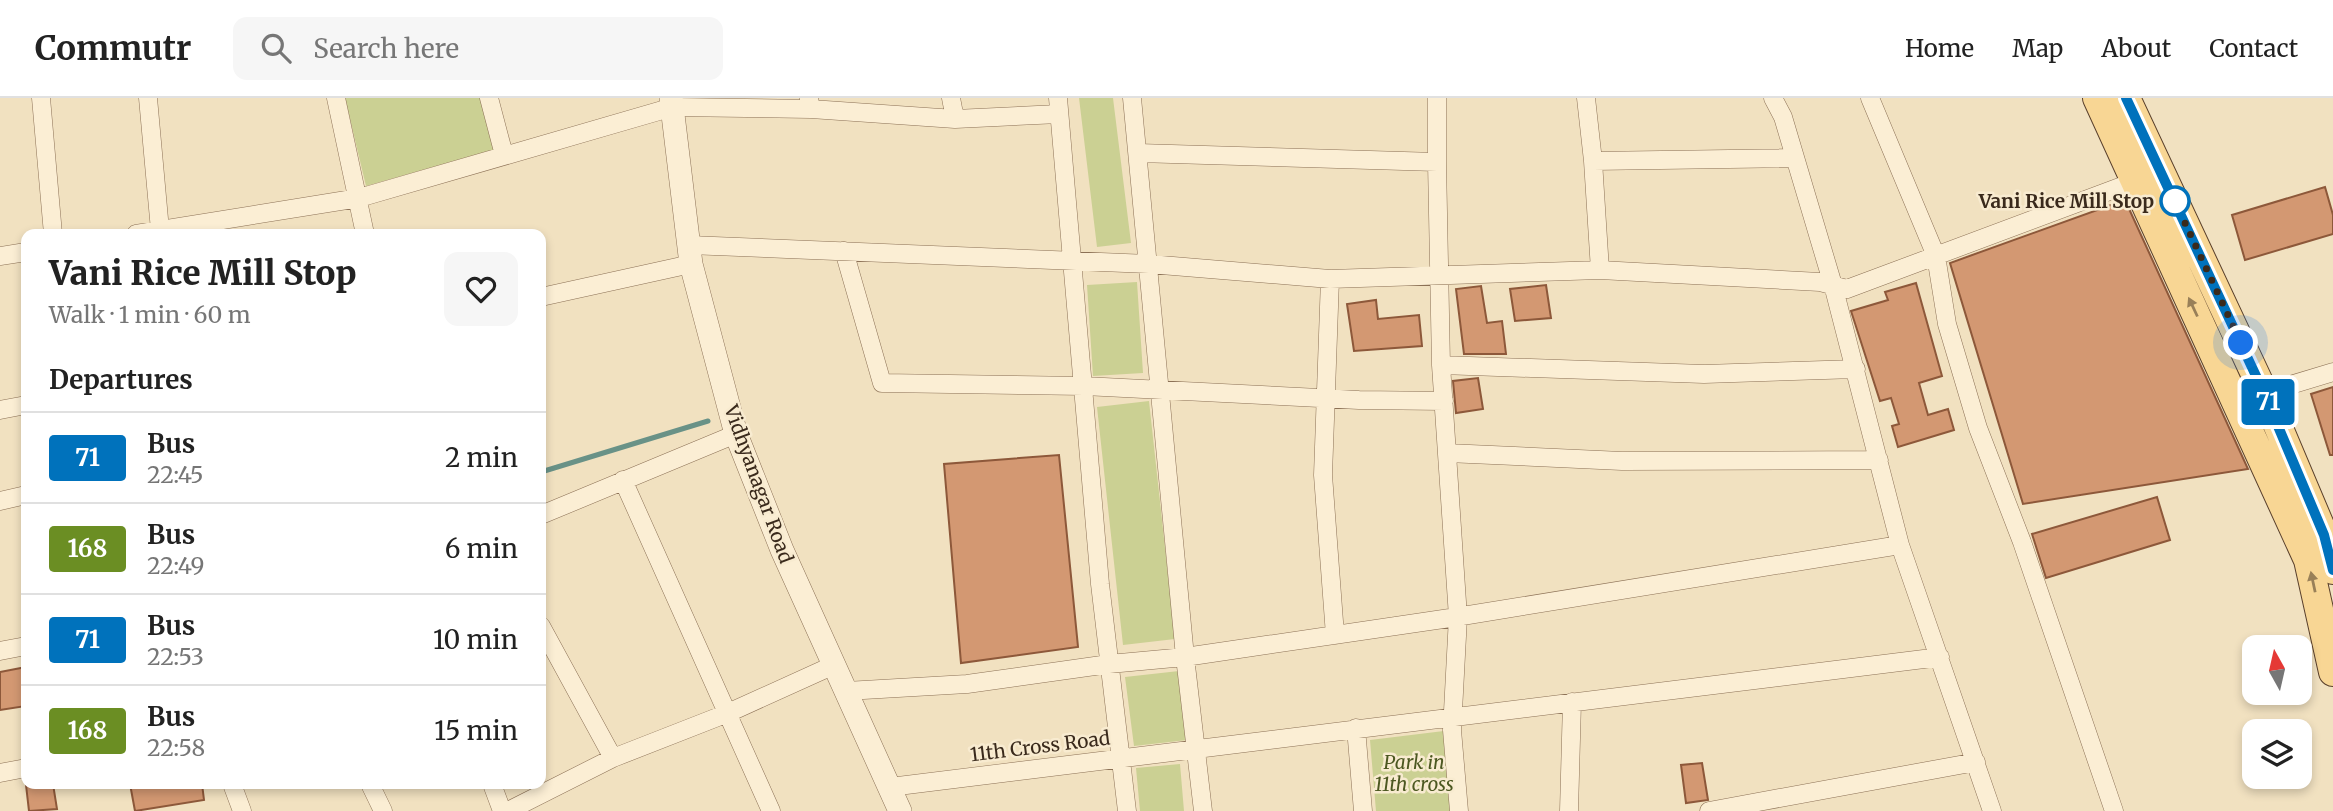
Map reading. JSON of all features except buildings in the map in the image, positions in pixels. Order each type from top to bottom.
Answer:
[{"type":"main road","points":[[2097,98],[2148,176],[2264,393],[2324,535],[2333,570]]},
{"type":"main road","points":[[2126,98],[2148,176],[2308,560],[2333,673]]},
{"type":"street","points":[[41,98],[53,229]]},
{"type":"street","points":[[148,98],[160,229]]},
{"type":"street","points":[[336,98],[364,229]]},
{"type":"street","points":[[489,98],[504,156]]},
{"type":"street","points":[[951,98],[955,119]]},
{"type":"street","points":[[1132,98],[1185,657],[1203,811]]},
{"type":"street","points":[[1437,98],[1441,365],[1458,617],[1453,716],[1459,811]]},
{"type":"street","points":[[1586,98],[1600,270]]},
{"type":"street","points":[[1773,98],[1783,117],[1793,158],[1833,285],[1900,545],[1992,811]]},
{"type":"street","points":[[1870,98],[1936,257],[1947,324],[1978,428],[2022,542],[2114,811]]},
{"type":"street","points":[[166,229],[359,198],[504,156],[672,102],[810,104],[955,119],[1059,106],[1100,584],[1127,811]]},
{"type":"street","name":"Vidhyanagar Road","points":[[672,102],[690,255],[736,434],[782,550],[900,811]]},
{"type":"street","points":[[1138,153],[1437,162]]},
{"type":"street","points":[[1593,161],[1793,158]]},
{"type":"street","points":[[546,296],[690,255],[844,251],[1149,264],[1330,279],[1600,270],[1820,282],[1847,289],[2148,176]]},
{"type":"street","points":[[844,251],[882,383],[1084,386],[1444,401]]},
{"type":"street","points":[[0,256],[21,253]]},
{"type":"street","points":[[1330,279],[1324,475],[1335,635]]},
{"type":"street","points":[[1441,365],[1704,374],[1856,369]]},
{"type":"street","points":[[2264,393],[2333,372]]},
{"type":"street","points":[[0,410],[21,406]]},
{"type":"street","points":[[546,513],[736,434]]},
{"type":"street","points":[[1447,453],[1622,461],[1879,460]]},
{"type":"street","points":[[623,480],[771,811]]},
{"type":"street","points":[[0,501],[21,496]]},
{"type":"street","points":[[846,691],[967,684],[1110,664],[1185,657],[1458,617],[1900,545]]},
{"type":"street","points":[[546,635],[613,758]]},
{"type":"street","points":[[0,651],[21,647]]},
{"type":"street","name":"11th Cross Road","points":[[890,787],[1940,657]]},
{"type":"street","points":[[508,811],[613,758],[728,713],[834,665]]},
{"type":"street","points":[[1569,811],[1572,702]]},
{"type":"street","points":[[1356,728],[1363,811]]},
{"type":"street","points":[[1709,811],[1976,762]]},
{"type":"street","points":[[0,773],[21,769]]},
{"type":"street","points":[[234,789],[242,811]]},
{"type":"street","points":[[372,789],[383,811]]},
{"type":"street","points":[[494,789],[502,811]]},
{"type":"green space","points":[[345,98],[481,98],[494,150],[366,186]]},
{"type":"green space","points":[[1079,98],[1113,98],[1131,243],[1097,247]]},
{"type":"green space","points":[[1137,282],[1143,373],[1093,376],[1087,285]]},
{"type":"green space","points":[[1149,401],[1175,639],[1123,645],[1097,407]]},
{"type":"green space","points":[[1179,671],[1187,740],[1134,746],[1125,677]]},
{"type":"green space","name":"Park in 11th cross","points":[[1452,730],[1453,811],[1376,811],[1370,740]]},
{"type":"green space","points":[[1180,764],[1184,811],[1140,811],[1136,768]]},
{"type":"waterway","points":[[546,470],[708,421]]},
{"type":"bus line","name":"71","points":[[2126,98],[2264,393],[2324,535],[2333,570]]},
{"type":"place","name":"Vani Rice Mill Stop","points":[[2175,201]]},
{"type":"route","points":[[2175,201],[2172,195],[2241,343]]}]
